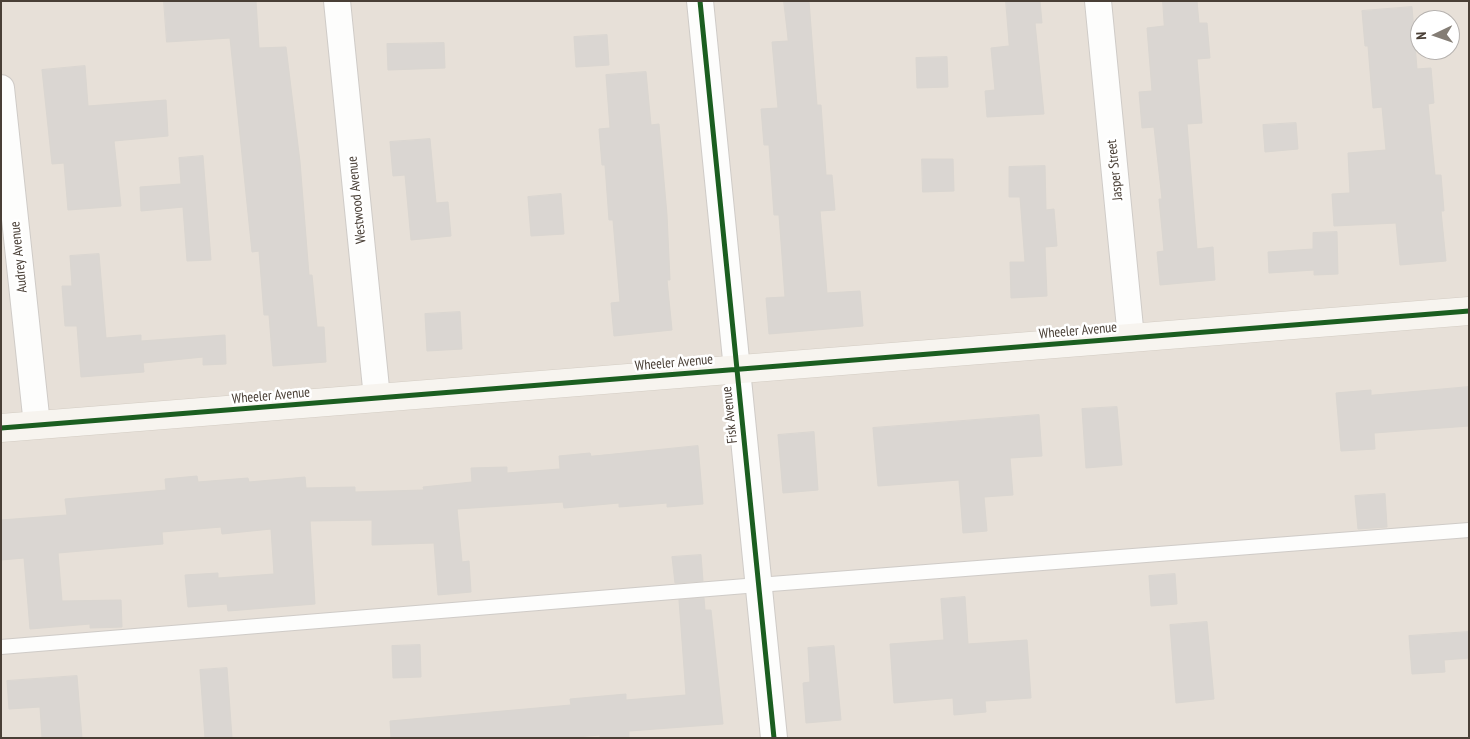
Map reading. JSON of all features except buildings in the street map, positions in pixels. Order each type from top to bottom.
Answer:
[{"type":"street","name":"Westwood Avenue","points":[[337,1],[377,398]]},
{"type":"street","name":"Fisk Avenue","points":[[700,1],[774,738]]},
{"type":"street","name":"Jasper Street","points":[[1098,1],[1131,338]]},
{"type":"street","name":"Audrey Avenue","points":[[1,88],[38,425]]},
{"type":"street","name":"Wheeler Avenue","points":[[1,428],[1469,311]]},
{"type":"lane","points":[[1,647],[758,584],[1469,530]]},
{"type":"shaded area","points":[[1,1],[1469,1],[1469,738],[1,738]]},
{"type":"cycle path","points":[[700,1],[774,738]]},
{"type":"cycle path","points":[[1,428],[1469,311]]}]
